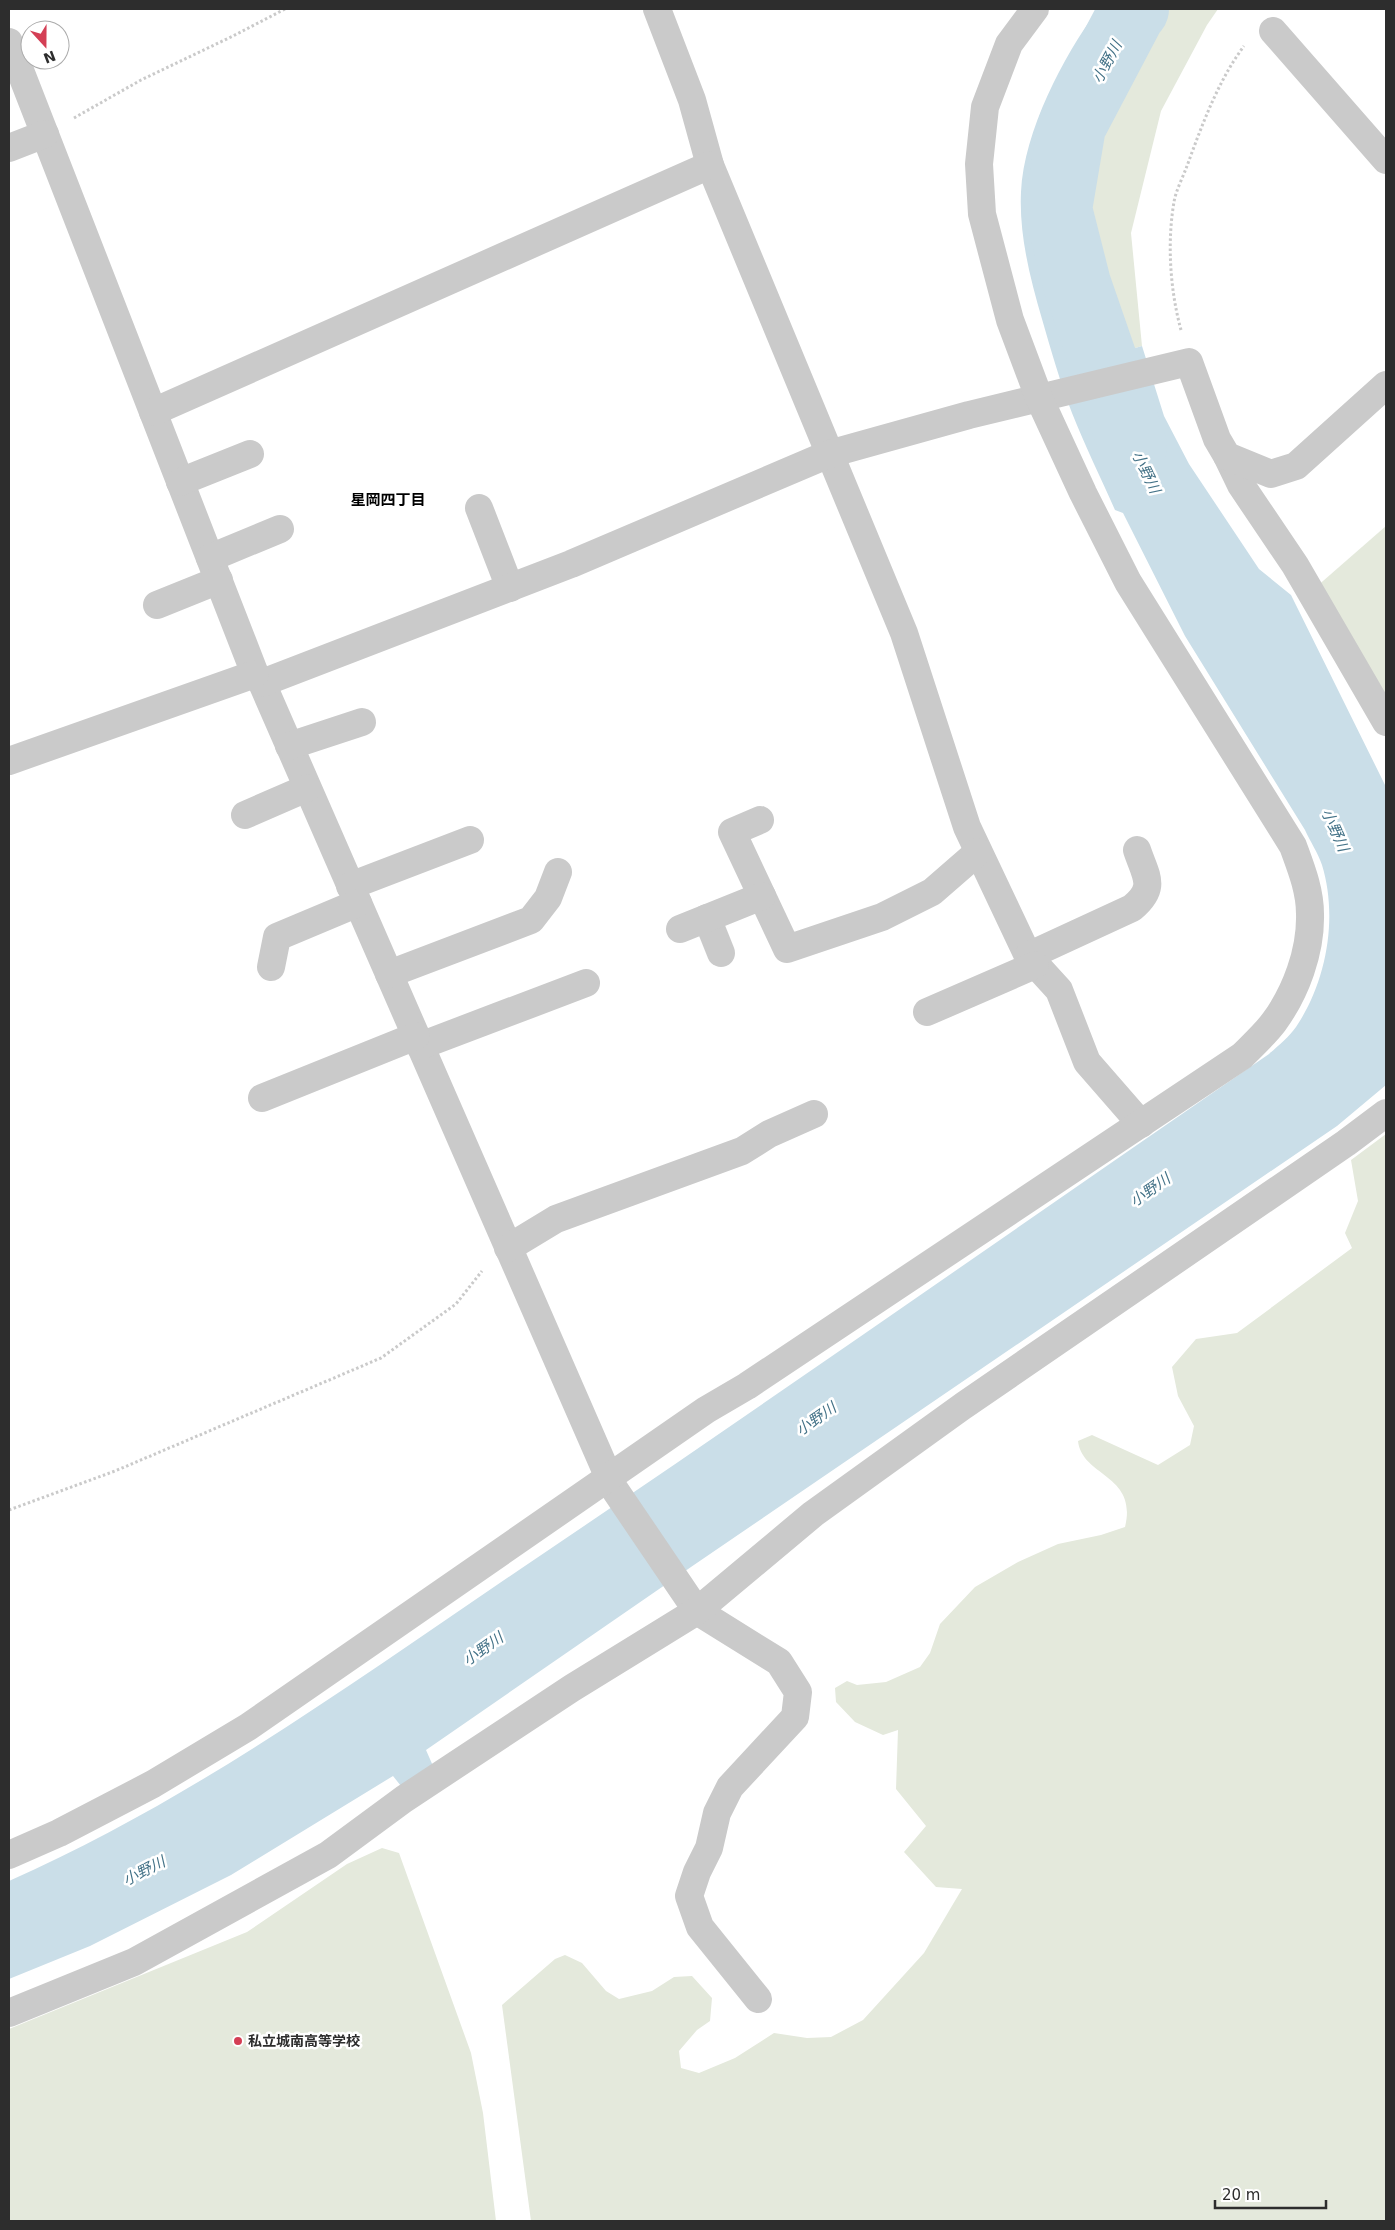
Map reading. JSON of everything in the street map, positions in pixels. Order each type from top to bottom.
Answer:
[{"type":"street","points":[[657,9],[692,100],[710,165],[904,633],[967,827],[1032,960],[1059,990],[1087,1062],[1141,1124]]},
{"type":"street","points":[[9,1855],[59,1833],[153,1784],[248,1727],[611,1482],[706,1410],[755,1380],[1242,1056],[1274,1023],[1294,989],[1306,950],[1310,913],[1304,876],[1293,846],[1128,582],[1083,493],[1048,397],[1010,320],[982,214],[979,164],[985,107],[1009,44],[1034,9]]},
{"type":"street","points":[[1261,35],[1386,160]]},
{"type":"street","points":[[9,42],[214,569],[259,679],[611,1482],[692,1603],[779,1662],[798,1692],[795,1717],[730,1787],[717,1814],[709,1848],[697,1872],[689,1896],[700,1927],[758,1999]]},
{"type":"street","points":[[9,148],[45,134]]},
{"type":"street","points":[[153,412],[710,165]]},
{"type":"street","points":[[9,761],[259,679],[510,588],[580,561],[829,454],[969,415],[1177,365],[1241,485],[1294,565],[1386,722]]},
{"type":"street","points":[[1227,456],[1271,474],[1296,466],[1386,386]]},
{"type":"street","points":[[180,482],[250,454]]},
{"type":"street","points":[[479,508],[510,588]]},
{"type":"street","points":[[157,605],[280,529]]},
{"type":"street","points":[[289,746],[362,722]]},
{"type":"street","points":[[245,815],[308,788]]},
{"type":"street","points":[[760,820],[732,832],[787,948],[882,917],[932,892],[978,852]]},
{"type":"street","points":[[271,967],[277,937],[354,894],[470,840]]},
{"type":"street","points":[[927,1012],[1132,908],[1145,898],[1148,884],[1137,850]]},
{"type":"street","points":[[389,974],[531,920],[548,898],[558,872]]},
{"type":"street","points":[[680,930],[762,896]]},
{"type":"street","points":[[707,918],[721,953]]},
{"type":"street","points":[[262,1098],[418,1041],[586,983]]},
{"type":"street","points":[[9,2013],[134,1962],[328,1855],[404,1799],[572,1688],[963,1406],[1386,1113]]},
{"type":"street","points":[[508,1248],[556,1219],[742,1150],[769,1134],[814,1114]]},
{"type":"path","points":[[45,134],[141,80],[285,9]]},
{"type":"path","points":[[1177,365],[1177,315],[1170,259],[1174,201],[1201,126],[1233,60],[1261,35]]},
{"type":"path","points":[[9,1510],[115,1471],[381,1358],[456,1304],[489,1262],[508,1248]]},
{"type":"shaded area","points":[[1136,9],[1218,9],[1207,25],[1161,111],[1131,233],[1142,346],[1101,358],[1077,284],[1058,209],[1072,126],[1131,14]]},
{"type":"shaded area","points":[[1386,526],[1386,697],[1315,588]]},
{"type":"shaded area","points":[[1386,1134],[1386,2221],[531,2221],[502,2005],[555,1959],[565,1955],[582,1963],[606,1991],[619,1999],[652,1991],[674,1977],[692,1976],[712,1998],[710,2021],[697,2030],[679,2051],[681,2068],[699,2073],[735,2058],[774,2033],[807,2038],[831,2037],[863,2020],[924,1953],[962,1889],[936,1887],[904,1852],[926,1826],[896,1789],[898,1730],[883,1735],[855,1722],[836,1702],[835,1688],[847,1681],[857,1685],[886,1682],[920,1667],[930,1653],[940,1624],[975,1587],[1018,1562],[1058,1544],[1101,1535],[1125,1527],[1127,1510],[1124,1496],[1117,1486],[1089,1462],[1082,1453],[1078,1441],[1092,1435],[1158,1465],[1190,1445],[1194,1426],[1178,1396],[1172,1367],[1196,1339],[1237,1333],[1352,1248],[1345,1233],[1358,1201],[1351,1160]]},
{"type":"shaded area","name":"私立城南高等学校","points":[[382,1848],[399,1853],[471,2053],[483,2113],[496,2221],[9,2221],[9,2029],[247,1932],[347,1864]]},
{"type":"water","points":[[1098,9],[1136,9],[1131,14],[1072,126],[1058,209],[1077,284],[1101,358],[1142,346],[1164,416],[1189,464],[1259,569],[1291,595],[1386,787],[1386,1085],[1337,1126],[426,1750],[433,1766],[401,1786],[393,1776],[231,1875],[90,1946],[9,1979],[9,1881],[77,1849],[143,1814],[207,1777],[333,1696],[707,1442],[1269,1054],[1293,1031],[1307,1009],[1322,969],[1327,948],[1329,906],[1327,885],[1322,865],[1305,830],[1185,636],[1123,513],[1115,510],[1082,438],[1068,401],[1049,342],[1030,272],[1021,208],[1021,192],[1029,144],[1037,120],[1059,72]]},
{"type":"waterway","name":"小野川","points":[[1133,446],[1077,284],[1058,209],[1072,126],[1135,9]]},
{"type":"place","name":"私立城南高等学校","points":[[238,2041]]},
{"type":"district","name":"星岡四丁目","points":[[388,500]]}]
